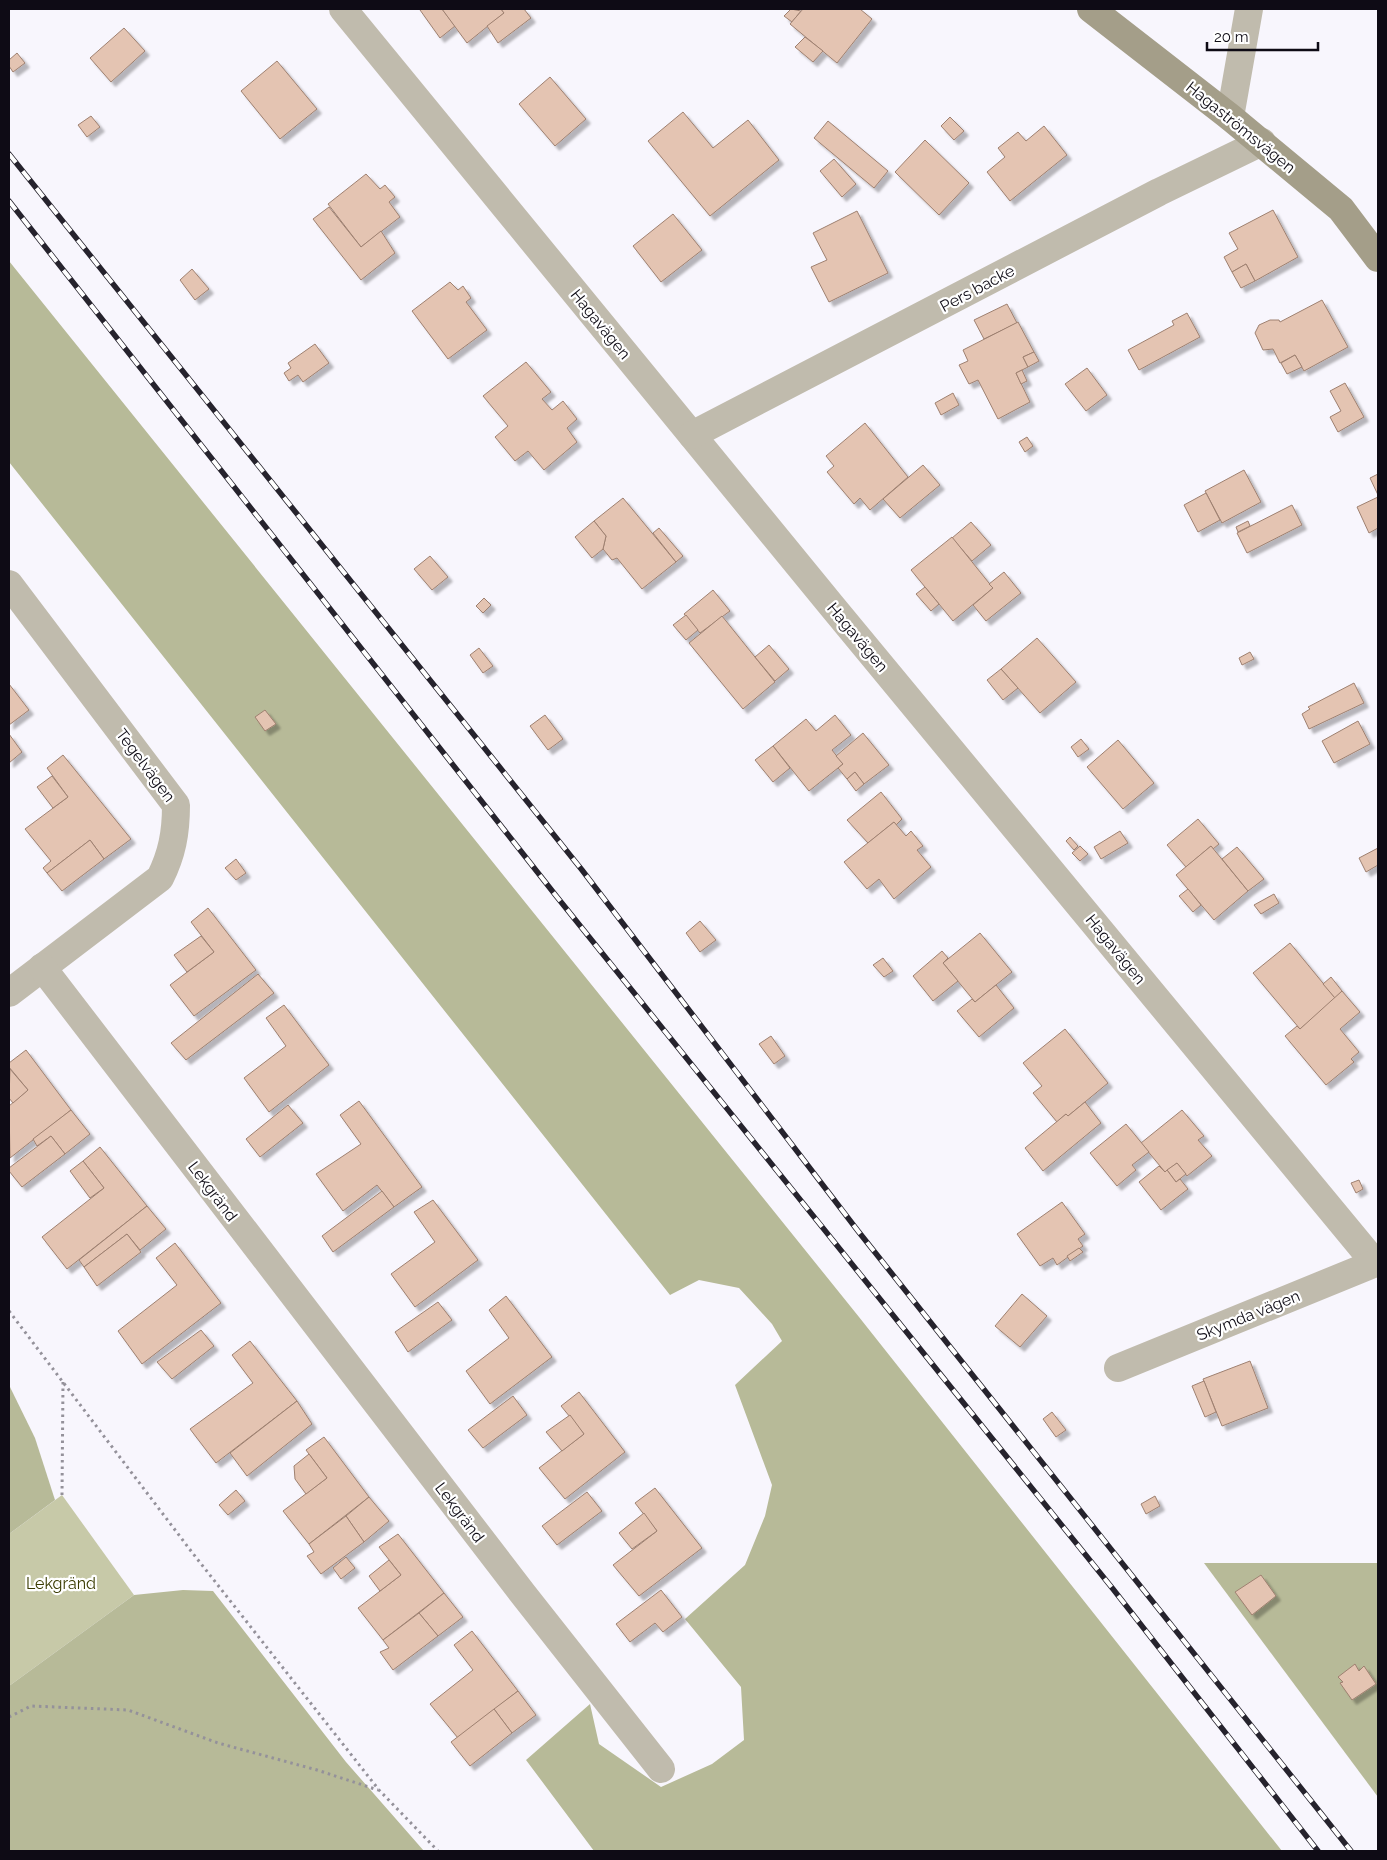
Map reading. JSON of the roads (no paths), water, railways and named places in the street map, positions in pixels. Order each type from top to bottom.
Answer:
[{"type":"street","name":"Hagavägen","points":[[343,9],[692,435],[1377,1262]]},
{"type":"street","name":"Hagaströmsvägen","points":[[1091,9],[1230,116],[1341,209],[1378,258]]},
{"type":"street","points":[[1230,116],[1249,9]]},
{"type":"street","name":"Pers backe","points":[[692,435],[1159,192],[1262,142]]},
{"type":"street","name":"Tegelvägen","points":[[9,584],[176,806],[176,836],[170,858],[160,878],[9,993]]},
{"type":"street","name":"Lekgränd","points":[[42,967],[523,1594],[661,1769]]},
{"type":"street","name":"Skymda vägen","points":[[1118,1368],[1377,1262]]},
{"type":"railway","points":[[9,154],[582,870],[858,1231],[1351,1851]]},
{"type":"railway","points":[[9,201],[557,897],[1113,1589],[1318,1851]]}]
